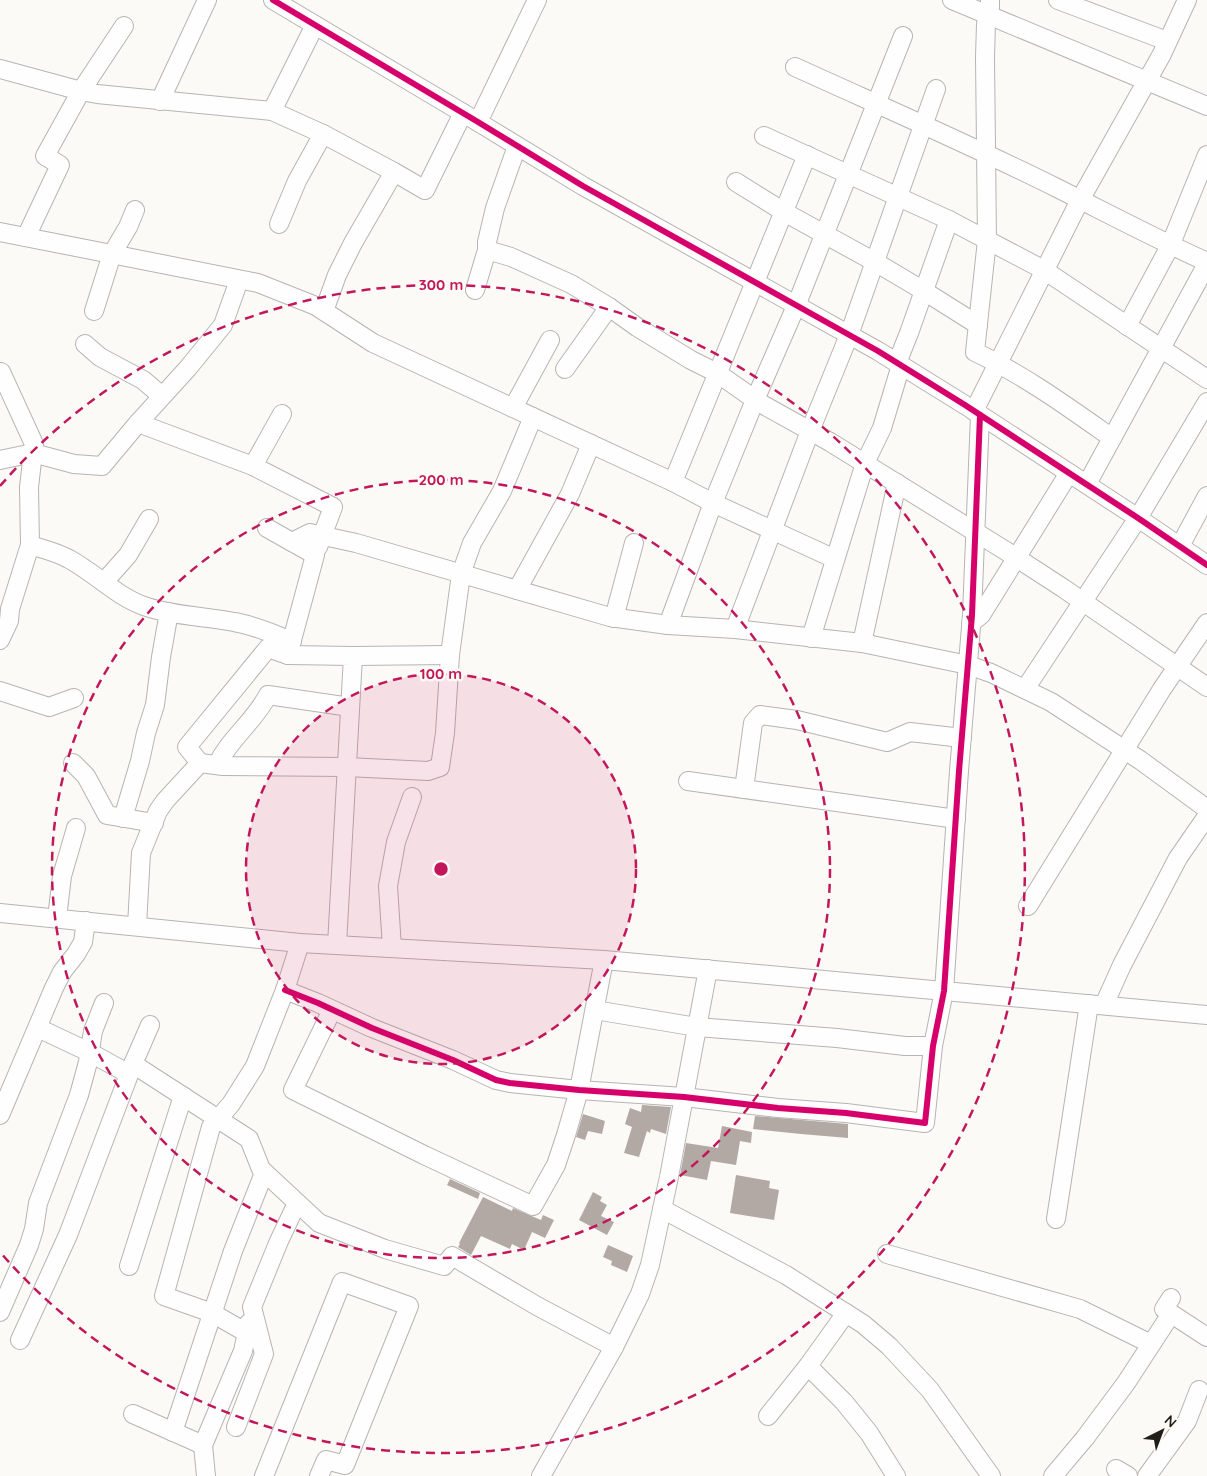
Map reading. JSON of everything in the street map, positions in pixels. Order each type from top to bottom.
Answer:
[{"type":"street","points":[[160,101],[207,0]]},
{"type":"street","points":[[273,0],[583,186],[899,364],[1087,484],[1207,565]]},
{"type":"street","points":[[952,0],[989,8],[1207,106]]},
{"type":"street","points":[[1058,0],[1167,41]]},
{"type":"street","points":[[478,122],[536,1]]},
{"type":"street","points":[[285,990],[372,1028],[453,1060],[496,1080],[510,1083],[684,1097],[778,1108],[846,1112],[925,1122],[933,1046],[944,991],[968,665],[975,532],[977,413],[998,363],[1044,270],[1167,41],[1181,2]]},
{"type":"street","points":[[989,8],[986,24],[985,57],[987,240],[975,352],[998,363],[1053,397],[1112,438]]},
{"type":"street","points":[[272,111],[315,25]]},
{"type":"street","points":[[26,237],[60,166],[45,156],[81,91],[124,26]]},
{"type":"street","points":[[668,625],[713,503],[796,306],[903,36]]},
{"type":"street","points":[[795,68],[986,154],[1207,263],[1087,484]]},
{"type":"street","points":[[0,69],[81,91],[160,101],[272,111],[323,134],[424,190],[463,113]]},
{"type":"street","points":[[735,629],[810,431],[849,335],[936,89]]},
{"type":"street","points":[[279,224],[297,182],[323,134]]},
{"type":"street","points":[[764,136],[949,220],[1044,270],[1207,379]]},
{"type":"street","points":[[475,290],[487,250],[486,242],[495,208],[517,146]]},
{"type":"street","points":[[672,482],[807,155]]},
{"type":"street","points":[[1127,326],[1170,246],[1207,155]]},
{"type":"street","points":[[324,311],[337,275],[353,242],[394,172]]},
{"type":"street","points":[[736,182],[784,212],[875,262],[978,325]]},
{"type":"street","points":[[94,311],[112,254],[128,227],[135,210]]},
{"type":"street","points":[[811,638],[865,463],[882,428],[899,364],[949,220]]},
{"type":"street","points":[[0,232],[258,283],[316,306],[373,343],[835,560]]},
{"type":"street","points":[[487,250],[511,258],[571,284],[610,307],[637,327],[717,374],[756,400],[865,463],[1016,558],[1207,687]]},
{"type":"street","points":[[0,460],[33,453],[74,464],[102,466],[223,325],[239,280]]},
{"type":"street","points":[[565,369],[610,307]]},
{"type":"street","points":[[513,408],[550,340]]},
{"type":"street","points":[[85,344],[100,357],[143,380],[162,396]]},
{"type":"street","points":[[0,640],[9,621],[5,607],[30,545],[29,487],[34,444],[2,372]]},
{"type":"street","points":[[1025,688],[1138,518],[1207,402]]},
{"type":"street","points":[[254,466],[282,414]]},
{"type":"street","points":[[450,655],[353,656],[290,648],[268,648],[187,748],[209,764],[428,770],[440,767],[445,733],[450,655],[461,574],[472,543],[502,491],[533,417]]},
{"type":"street","points":[[138,423],[254,466],[333,507],[315,555],[290,648]]},
{"type":"street","points":[[517,590],[570,494],[591,444]]},
{"type":"street","points":[[971,623],[981,615],[1070,473]]},
{"type":"street","points":[[862,643],[897,483]]},
{"type":"street","points":[[1180,546],[1207,496]]},
{"type":"street","points":[[104,582],[128,555],[149,519]]},
{"type":"street","points":[[267,528],[315,555]]},
{"type":"street","points":[[292,542],[310,533],[323,536],[614,618],[668,625],[735,629],[862,643],[968,665],[991,672],[1051,702],[1124,749],[1207,810]]},
{"type":"street","points":[[614,618],[634,544]]},
{"type":"street","points":[[30,545],[59,554],[71,560],[130,600],[144,606],[169,612],[236,622],[260,629],[290,648]]},
{"type":"street","points":[[123,818],[155,705],[169,612]]},
{"type":"street","points":[[1028,906],[1124,749],[1207,623]]},
{"type":"street","points":[[337,945],[353,656]]},
{"type":"street","points":[[1,695],[49,707],[74,698]]},
{"type":"street","points":[[137,926],[141,853],[158,811],[165,801],[223,752],[262,708],[268,695],[350,708]]},
{"type":"street","points":[[744,789],[752,722],[760,715],[796,720],[887,742],[910,732],[962,738]]},
{"type":"street","points":[[73,763],[86,776],[106,815],[154,822]]},
{"type":"street","points":[[688,781],[956,819]]},
{"type":"street","points":[[392,948],[388,886],[396,842],[412,797]]},
{"type":"street","points":[[1056,1219],[1096,1005],[1122,965],[1178,858],[1207,816]]},
{"type":"street","points":[[57,918],[62,876],[76,828]]},
{"type":"street","points":[[0,912],[300,943],[604,960],[1207,1015]]},
{"type":"street","points":[[0,1115],[62,972],[83,942],[86,921]]},
{"type":"street","points":[[247,1333],[212,1313],[164,1296],[211,1127],[231,1104],[255,1066],[285,990],[300,943]]},
{"type":"street","points":[[332,1010],[293,1090],[424,1155],[533,1206],[556,1165],[579,1090],[604,960]]},
{"type":"street","points":[[541,1476],[614,1347],[640,1294],[650,1265],[708,970]]},
{"type":"street","points":[[0,1312],[29,1245],[34,1229],[38,1203],[78,1095],[88,1062],[93,1030],[104,1003]]},
{"type":"street","points":[[595,1010],[697,1027],[837,1038],[905,1046],[933,1046]]},
{"type":"street","points":[[20,1340],[68,1235],[131,1069],[150,1025]]},
{"type":"street","points":[[38,1028],[131,1069],[183,1096],[249,1140],[264,1173],[319,1223],[385,1249],[444,1266],[452,1256],[537,1306],[614,1347]]},
{"type":"street","points":[[129,1266],[183,1096]]},
{"type":"street","points":[[173,1432],[233,1251],[264,1173]]},
{"type":"street","points":[[206,1476],[203,1445],[243,1351],[252,1307],[297,1203]]},
{"type":"street","points":[[662,1210],[786,1275],[863,1324],[889,1346],[930,1390],[991,1476]]},
{"type":"street","points":[[887,1254],[1080,1309],[1152,1344]]},
{"type":"street","points":[[264,1476],[342,1282],[409,1306],[345,1465],[326,1460],[319,1476]]},
{"type":"street","points":[[1053,1476],[1126,1384],[1152,1344],[1171,1306],[1207,1337]]},
{"type":"street","points":[[236,1427],[264,1354],[252,1307]]},
{"type":"street","points":[[768,1416],[808,1366],[846,1313]]},
{"type":"street","points":[[808,1366],[854,1414],[869,1433],[896,1476]]},
{"type":"street","points":[[1147,1476],[1187,1421],[1199,1390]]},
{"type":"street","points":[[133,1414],[203,1445]]},
{"type":"building","points":[[642,1105],[671,1107],[666,1134],[651,1129],[650,1133],[647,1131],[639,1157],[624,1153],[632,1127],[625,1124],[630,1108],[641,1112]]},
{"type":"building","points":[[583,1114],[605,1121],[602,1134],[588,1131],[585,1140],[576,1137]]},
{"type":"building","points":[[755,1116],[848,1124],[848,1138],[753,1129]]},
{"type":"building","points":[[722,1126],[752,1132],[751,1143],[740,1141],[736,1165],[711,1161],[707,1180],[680,1175],[686,1143],[718,1148]]},
{"type":"building","points":[[736,1175],[770,1181],[769,1188],[779,1190],[774,1220],[730,1213]]},
{"type":"building","points":[[450,1179],[480,1193],[478,1199],[447,1185]]},
{"type":"building","points":[[593,1192],[602,1197],[600,1201],[607,1205],[601,1216],[614,1222],[607,1235],[579,1220]]},
{"type":"building","points":[[483,1197],[512,1211],[513,1208],[541,1220],[543,1215],[554,1220],[545,1238],[532,1232],[524,1250],[512,1244],[510,1249],[481,1236],[471,1255],[458,1247]]},
{"type":"building","points":[[608,1245],[633,1256],[627,1272],[611,1265],[612,1261],[603,1257]]},
{"type":"cycle path","points":[[273,0],[583,186],[878,351],[965,405],[1207,565]]},
{"type":"cycle path","points":[[285,990],[372,1028],[453,1060],[496,1080],[510,1083],[684,1097],[925,1123],[933,1046],[944,991],[972,615],[980,415]]}]
